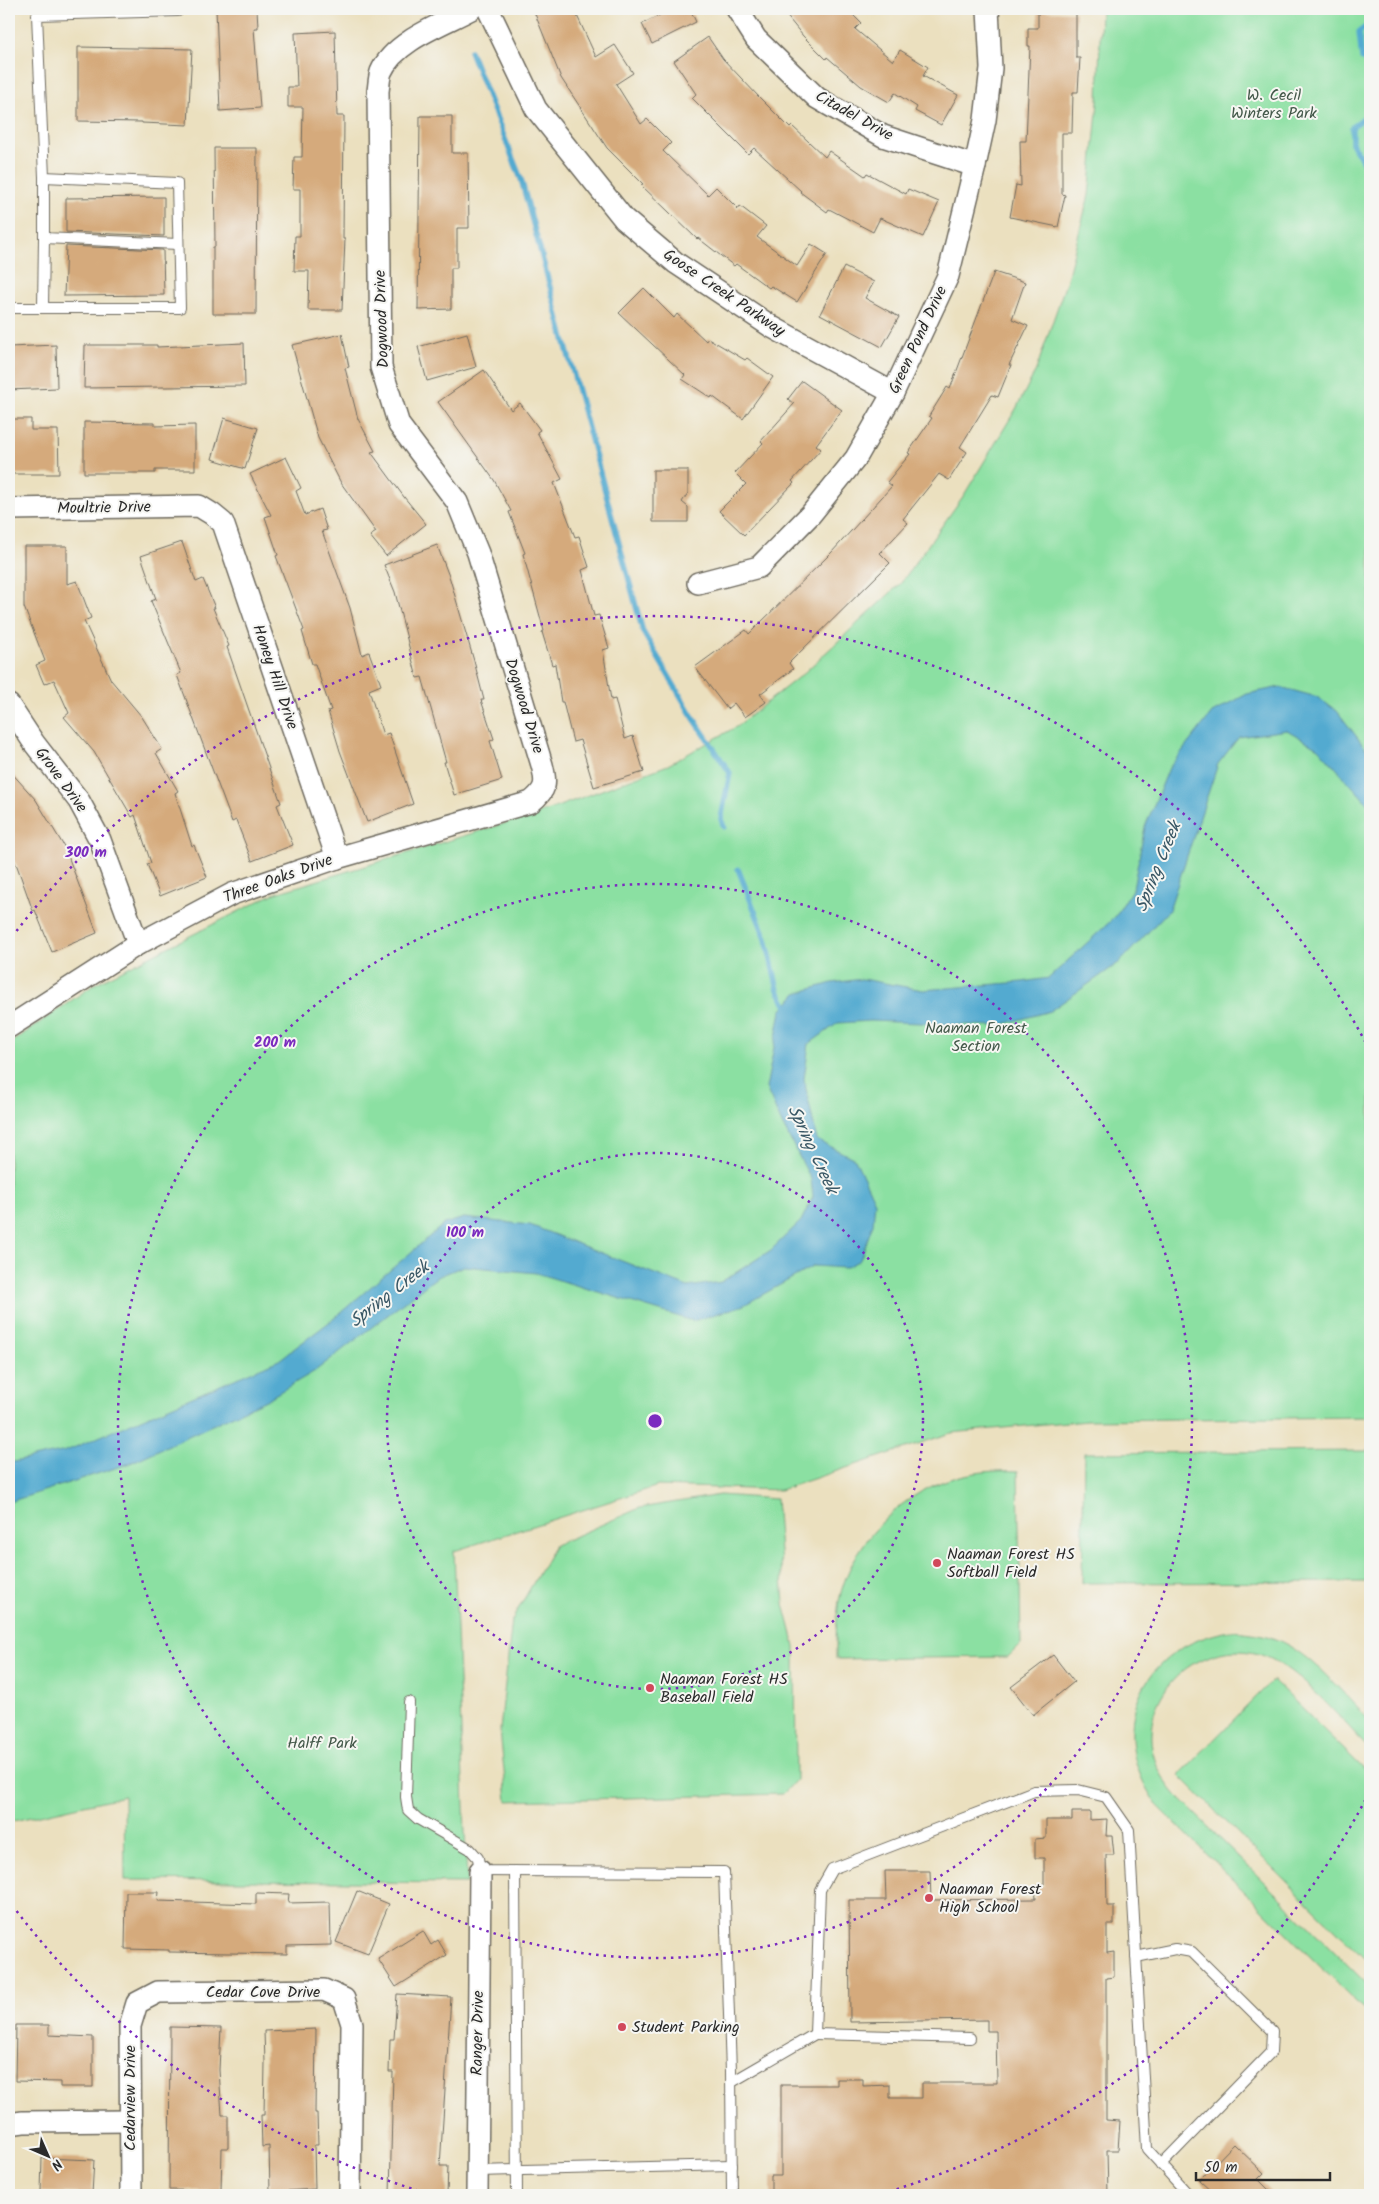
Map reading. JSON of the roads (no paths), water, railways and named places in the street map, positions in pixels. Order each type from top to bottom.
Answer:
[{"type":"street","name":"Dogwood Drive","points":[[471,9],[405,43],[391,56],[381,72],[378,91],[381,367],[399,426],[457,502],[478,553],[546,779],[542,793]]},
{"type":"street","name":"Goose Creek Parkway","points":[[488,9],[536,109],[624,219],[676,263],[772,327],[893,393]]},
{"type":"street","name":"Citadel Drive","points":[[737,9],[756,39],[817,98],[883,136],[975,166]]},
{"type":"street","name":"Green Pond Drive","points":[[698,583],[759,567],[811,514],[856,458],[893,393],[948,276],[985,120],[991,68],[988,9]]},
{"type":"street","name":"Moultrie Drive","points":[[9,509],[199,506]]},
{"type":"street","name":"Honey Hill Drive","points":[[199,506],[223,523],[337,858]]},
{"type":"street","name":"Grove Drive","points":[[9,705],[34,743],[80,801],[100,840],[138,944]]},
{"type":"street","name":"Three Oaks Drive","points":[[9,1027],[138,944],[232,894],[337,858],[531,802],[542,793]]},
{"type":"street","name":"Ranger Drive","points":[[477,2195],[480,1871]]},
{"type":"street","name":"Cedar Cove Drive","points":[[137,2002],[158,1992],[324,1990],[344,1999],[352,2024],[350,2195]]},
{"type":"street","name":"Cedarview Drive","points":[[131,2195],[130,2026],[137,2002]]},
{"type":"street","points":[[9,2124],[23,2122],[131,2121]]},
{"type":"lane","points":[[43,308],[44,177],[37,12],[178,11],[178,9]]},
{"type":"lane","points":[[9,308],[180,308],[177,183],[44,177]]},
{"type":"lane","points":[[44,238],[178,244]]},
{"type":"lane","points":[[409,1702],[406,1797],[408,1810],[418,1819],[470,1849],[478,1858],[480,1871],[724,1872],[732,2082],[732,2195]]},
{"type":"lane","points":[[815,2034],[820,1890],[832,1869],[1034,1791],[1078,1790],[1106,1797],[1129,1830],[1147,2149],[1189,2195]]},
{"type":"lane","points":[[515,1871],[518,2195]]},
{"type":"lane","points":[[1136,1957],[1175,1949],[1192,1952],[1272,2031],[1271,2052],[1161,2165]]},
{"type":"lane","points":[[732,2082],[815,2034],[970,2038]]},
{"type":"lane","points":[[477,2171],[732,2165]]},
{"type":"water","name":"Spring Creek","points":[[1280,687],[1317,697],[1337,711],[1370,754],[1370,806],[1318,748],[1287,730],[1239,737],[1218,764],[1169,910],[1120,962],[1050,1011],[997,1026],[870,1021],[838,1023],[809,1044],[804,1079],[817,1140],[855,1159],[875,1202],[873,1224],[860,1260],[845,1268],[814,1266],[744,1305],[693,1321],[536,1273],[464,1266],[437,1277],[315,1371],[266,1400],[128,1464],[9,1502],[9,1463],[66,1451],[279,1360],[332,1320],[444,1224],[464,1218],[530,1225],[688,1287],[721,1282],[771,1250],[801,1221],[813,1197],[811,1179],[782,1124],[766,1088],[781,1011],[797,993],[832,983],[862,979],[923,990],[1049,978],[1115,917],[1133,888],[1145,827],[1169,768],[1212,713],[1247,694]]},
{"type":"waterway","points":[[1370,24],[1359,32],[1362,59],[1370,62]]},
{"type":"waterway","points":[[470,51],[521,179],[643,632],[691,714],[730,773],[721,819],[724,827]]},
{"type":"waterway","points":[[1370,113],[1352,127],[1352,143],[1367,168],[1370,168]]},
{"type":"waterway","points":[[738,869],[766,939],[778,990],[790,1012]]},
{"type":"place","name":"Naaman Forest HS Softball Field","points":[[937,1563]]},
{"type":"place","name":"Naaman Forest HS Baseball Field","points":[[650,1688]]},
{"type":"place","name":"Naaman Forest High School","points":[[929,1898]]},
{"type":"place","name":"Student Parking","points":[[622,2027]]},
{"type":"park label","name":"W. Cecil Winters Park","points":[[1274,104]]},
{"type":"park label","name":"Naaman Forest Section","points":[[976,1037]]},
{"type":"park label","name":"Halff Park","points":[[322,1743]]}]
